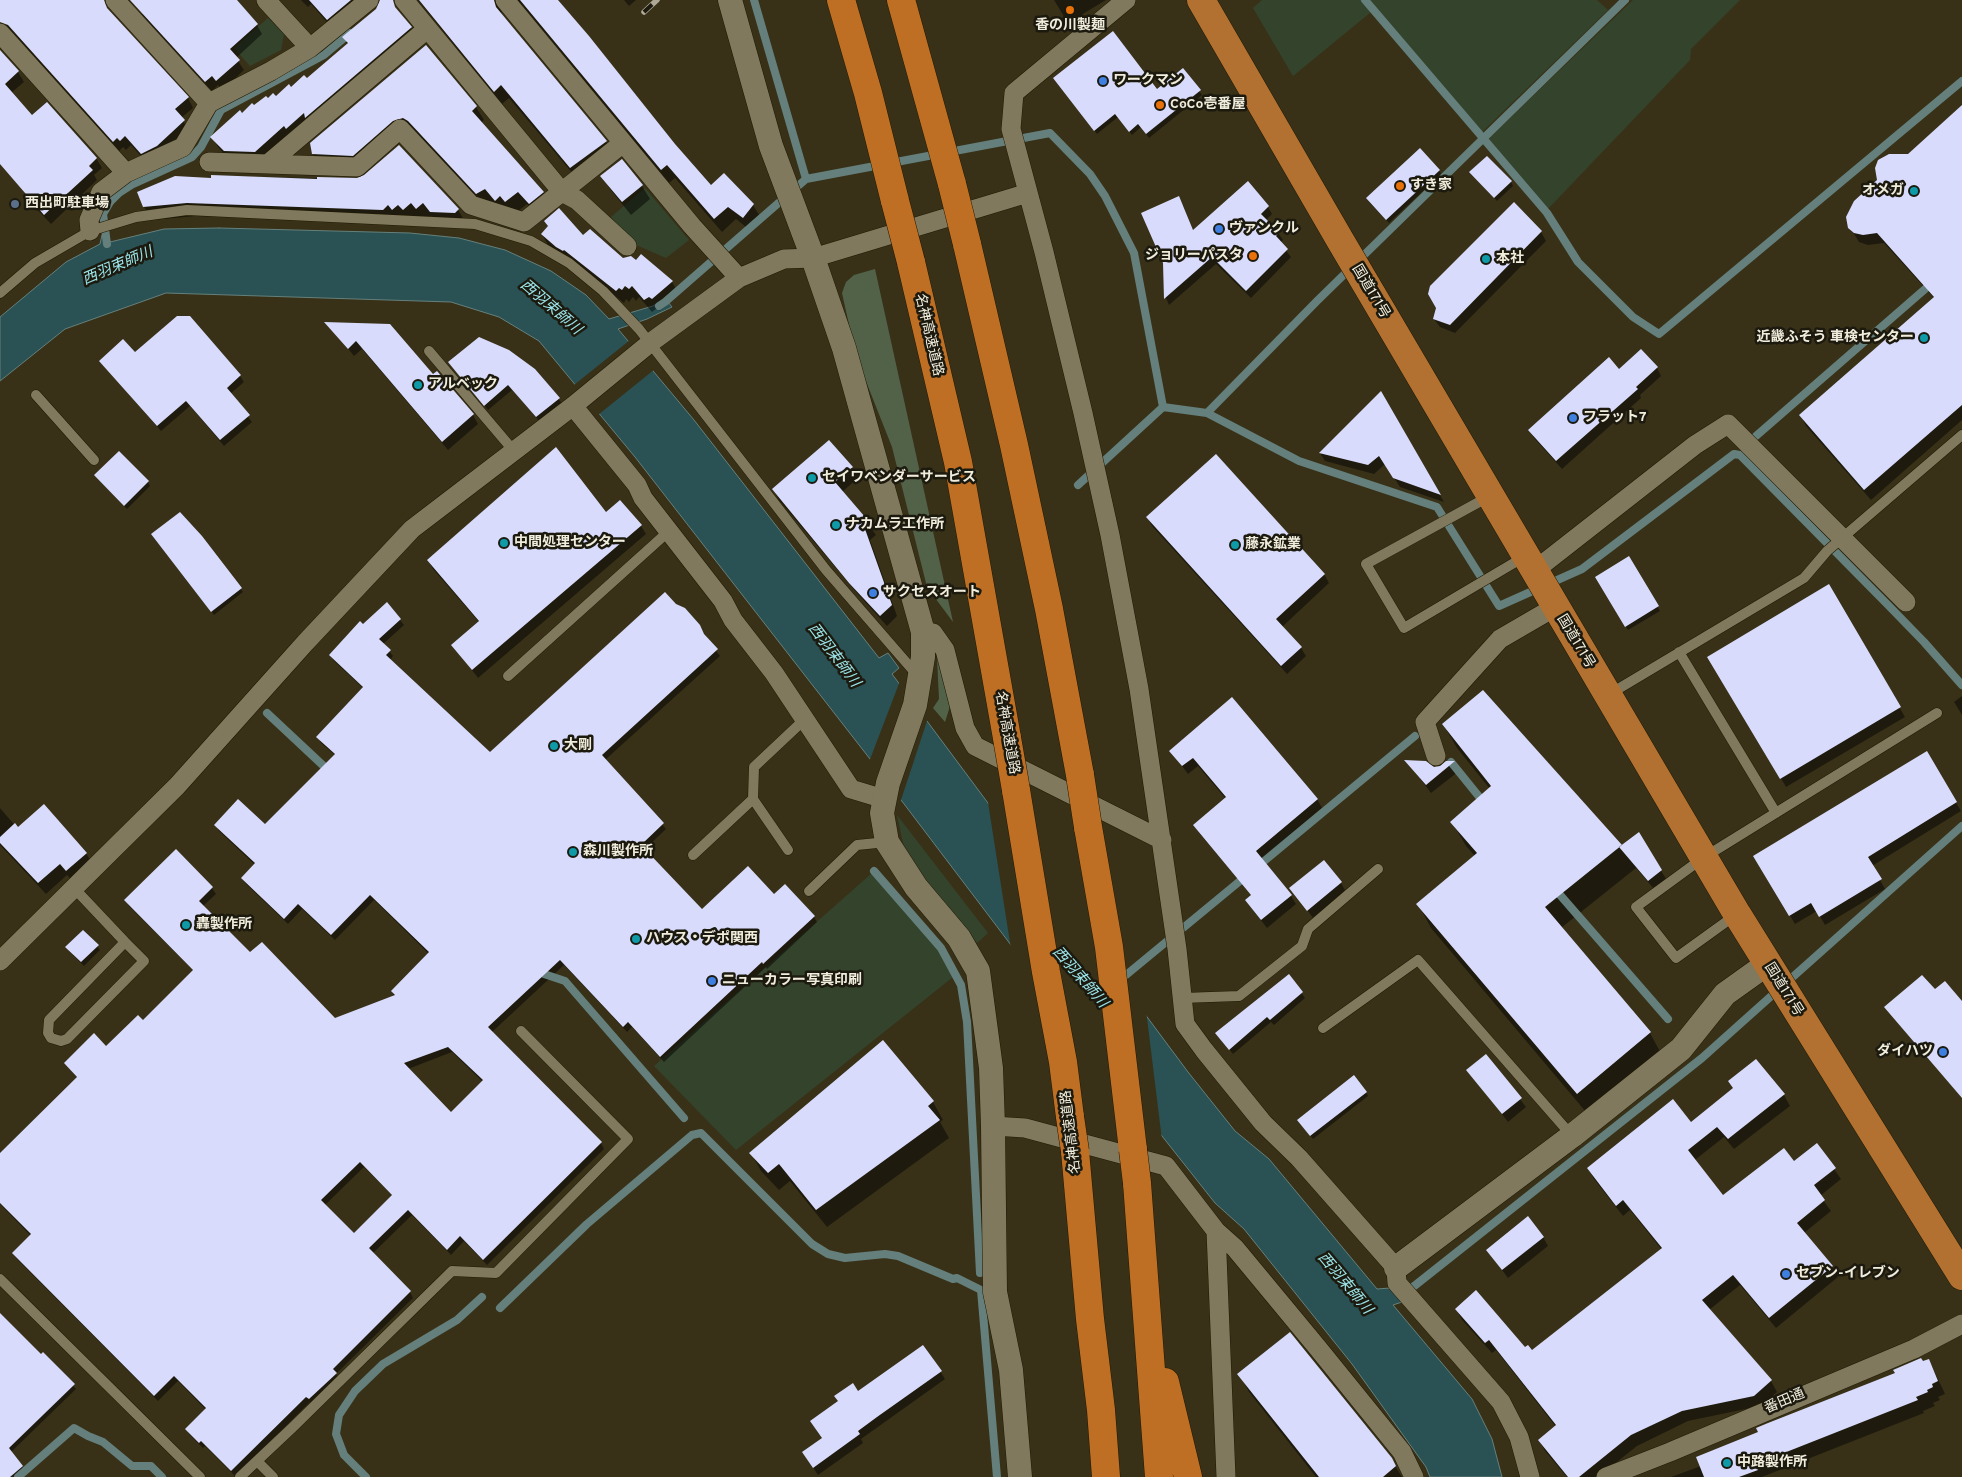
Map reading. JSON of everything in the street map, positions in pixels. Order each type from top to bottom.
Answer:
[{"type":"highway","name":"名神高速道路","points":[[841,0],[911,262],[958,462],[1063,1062],[1075,1151],[1106,1477]]},
{"type":"highway","points":[[902,0],[952,184],[1008,416],[1049,609],[1080,775],[1108,947],[1137,1183],[1158,1477]]},
{"type":"highway","name":"国道171号","points":[[1201,0],[1703,858],[1789,1001],[1962,1276]]},
{"type":"highway","points":[[1146,1303],[1188,1477]]},
{"type":"street","points":[[115,0],[209,103]]},
{"type":"street","points":[[266,0],[310,48]]},
{"type":"street","points":[[100,228],[88,220],[101,192],[126,173],[183,147],[209,103],[271,71],[310,48],[369,0]]},
{"type":"street","points":[[505,0],[733,273]]},
{"type":"street","points":[[730,0],[771,146],[844,348],[923,632],[923,657],[915,705],[886,791],[882,812],[887,842],[916,887],[959,938],[978,971],[990,1068],[993,1126],[995,1292],[1011,1370],[1020,1477]]},
{"type":"street","points":[[1126,0],[1014,93],[1011,129],[1044,252],[1099,482],[1139,689],[1177,949],[1185,1024],[1263,1123],[1299,1158],[1396,1275],[1410,1299],[1502,1402],[1519,1437],[1530,1477]]},
{"type":"street","points":[[406,3],[562,192],[577,200],[627,246]]},
{"type":"street","points":[[269,163],[427,29]]},
{"type":"street","points":[[0,33],[126,173]]},
{"type":"street","points":[[209,162],[357,167],[400,129],[470,205],[524,222],[624,143]]},
{"type":"street","points":[[0,961],[178,786],[305,643],[412,529],[573,406],[644,336],[733,273],[784,259],[813,258],[1028,193]]},
{"type":"street","points":[[573,406],[637,485],[643,498],[723,601],[733,620],[774,673],[851,789],[886,791]]},
{"type":"street","points":[[1530,564],[1695,445],[1728,424],[1834,546],[1906,602]]},
{"type":"street","points":[[1436,756],[1425,722],[1500,639],[1552,602]]},
{"type":"street","points":[[923,632],[933,633],[945,650],[964,728],[975,746],[1162,840]]},
{"type":"street","points":[[1396,1275],[1682,1049],[1725,994],[1771,970]]},
{"type":"street","points":[[993,1126],[1025,1128],[1166,1166],[1216,1231],[1235,1248],[1402,1452],[1414,1477]]},
{"type":"street","points":[[1216,1231],[1226,1477]]},
{"type":"street","name":"番田通","points":[[1606,1477],[1914,1349],[1962,1324]]},
{"type":"lane","points":[[0,293],[35,263],[100,228],[136,217],[187,210],[475,224],[531,241],[569,263],[603,291],[621,310],[644,336],[826,570],[920,678]]},
{"type":"lane","points":[[429,351],[513,450]]},
{"type":"lane","points":[[36,395],[94,460]]},
{"type":"lane","points":[[1607,695],[1804,578],[1834,546],[1962,435]]},
{"type":"lane","points":[[1491,496],[1366,564],[1404,628],[1492,576],[1530,564]]},
{"type":"lane","points":[[508,676],[669,531]]},
{"type":"lane","points":[[1679,652],[1776,813]]},
{"type":"lane","points":[[1737,914],[1676,958],[1636,906],[1703,858],[1937,713]]},
{"type":"lane","points":[[788,850],[753,800],[754,767],[805,719]]},
{"type":"lane","points":[[693,855],[753,800]]},
{"type":"lane","points":[[809,891],[857,845],[887,842]]},
{"type":"lane","points":[[1182,998],[1239,996],[1302,946],[1308,929],[1378,869]]},
{"type":"lane","points":[[74,888],[144,961],[67,1039],[61,1041],[51,1038],[47,1028],[49,1020],[125,942]]},
{"type":"lane","points":[[1324,1028],[1418,960],[1572,1136]]},
{"type":"lane","points":[[240,1477],[452,1271],[496,1273],[628,1139],[521,1031]]},
{"type":"lane","points":[[0,1279],[200,1477]]},
{"type":"lane","points":[[257,1461],[273,1477]]},
{"type":"green space","points":[[1262,0],[1361,0],[1371,12],[1293,76],[1253,8]]},
{"type":"green space","points":[[1369,0],[1597,0],[1608,10],[1482,132]]},
{"type":"green space","points":[[1633,0],[1740,0],[1691,49],[1690,60],[1547,210],[1486,141]]},
{"type":"green space","points":[[268,18],[284,34],[281,50],[250,66],[234,48]]},
{"type":"green space","points":[[645,188],[689,240],[666,258],[634,244],[611,217]]},
{"type":"green space","points":[[875,269],[953,622],[927,587],[892,447],[856,356],[842,293],[846,282],[854,275]]},
{"type":"green space","points":[[937,658],[943,664],[951,703],[945,722],[933,708],[939,699]]},
{"type":"green space","points":[[897,815],[988,933],[977,943],[922,878],[904,847]]},
{"type":"green space","points":[[872,873],[939,947],[953,977],[736,1150],[654,1066]]},
{"type":"water","name":"西羽束師川","points":[[219,228],[410,233],[459,238],[505,250],[551,271],[586,295],[609,319],[653,306],[665,298],[672,307],[647,319],[618,329],[694,420],[879,658],[888,653],[899,668],[892,674],[1188,1072],[1235,1131],[1269,1159],[1377,1289],[1390,1288],[1402,1302],[1393,1305],[1472,1399],[1492,1439],[1502,1477],[1430,1477],[1426,1467],[1352,1364],[1244,1229],[1215,1203],[1014,949],[870,759],[635,457],[539,341],[499,317],[451,302],[166,293],[65,329],[0,381],[0,317],[66,262],[100,244],[102,235],[108,234],[110,242],[164,229]]},
{"type":"pier","points":[[630,340],[655,369],[598,415],[574,385]]},
{"type":"pier","points":[[900,681],[928,718],[900,803],[869,762]]},
{"type":"pier","points":[[987,796],[1146,1010],[1162,1140],[1011,949]]},
{"type":"building","points":[[0,0],[104,0],[107,8],[189,97],[175,109],[185,120],[157,146],[141,154],[125,136],[120,141],[117,138],[113,142],[8,25],[0,22]]},
{"type":"building","points":[[130,0],[237,0],[258,24],[230,49],[240,60],[216,81],[212,76],[205,82]]},
{"type":"building","points":[[309,0],[351,0],[327,20]]},
{"type":"building","points":[[380,0],[393,0],[395,7],[412,27],[305,118],[304,113],[286,129],[284,126],[255,152],[224,151],[210,137],[240,110],[242,113],[252,103],[254,105],[266,96],[268,98],[273,93],[276,96],[289,84],[291,87],[304,75],[307,78],[348,43],[342,37],[376,9]]},
{"type":"building","points":[[419,0],[494,0],[496,7],[607,141],[570,168],[501,85],[494,92]]},
{"type":"building","points":[[520,0],[558,0],[675,144],[711,185],[724,173],[754,204],[743,218],[728,207],[714,219],[667,165],[661,170]]},
{"type":"building","name":"ワークマン","points":[[1113,31],[1157,89],[1183,68],[1201,90],[1146,134],[1138,124],[1129,132],[1115,114],[1094,131],[1053,78]]},
{"type":"building","points":[[426,45],[477,106],[472,111],[544,192],[529,204],[518,192],[505,202],[500,196],[495,201],[485,189],[476,194],[408,121],[403,118],[393,121],[353,156],[312,154],[310,143]]},
{"type":"building","points":[[0,50],[19,71],[5,84],[32,115],[47,102],[97,158],[89,166],[93,170],[44,215],[0,164]]},
{"type":"building","points":[[1962,105],[1962,405],[1864,490],[1799,415],[1934,297],[1877,233],[1863,235],[1854,233],[1848,228],[1846,217],[1854,201],[1877,180],[1875,168],[1878,160],[1889,154],[1908,154]]},
{"type":"building","points":[[399,145],[459,209],[455,213],[430,212],[423,203],[416,209],[411,203],[403,210],[398,205],[392,210],[388,205],[383,210],[187,203],[143,207],[137,192],[175,176],[211,178],[211,175],[317,179],[317,177],[357,178],[364,175]]},
{"type":"building","name":"すき家","points":[[1420,148],[1440,170],[1386,220],[1366,198]]},
{"type":"building","points":[[1487,156],[1512,181],[1494,198],[1469,172]]},
{"type":"building","points":[[622,159],[643,185],[622,202],[600,176]]},
{"type":"building","name":"ヴァンクル","points":[[1248,181],[1269,206],[1261,214],[1279,232],[1276,236],[1288,249],[1246,291],[1212,257],[1164,299],[1163,263],[1141,213],[1179,196],[1193,230]]},
{"type":"building","name":"本社","points":[[1514,202],[1542,231],[1450,325],[1433,319],[1436,308],[1428,294],[1430,286]]},
{"type":"building","points":[[559,208],[583,235],[590,229],[623,258],[631,256],[636,260],[641,254],[673,281],[652,299],[649,297],[644,300],[632,286],[629,289],[625,286],[622,290],[619,288],[616,291],[541,234],[548,226],[544,221]]},
{"type":"building","points":[[177,316],[190,316],[241,375],[227,388],[250,415],[220,440],[186,401],[157,426],[99,361],[123,339],[135,352]]},
{"type":"building","name":"アルベック","points":[[324,322],[390,324],[433,374],[437,371],[474,414],[442,442],[356,341],[348,349]]},
{"type":"building","points":[[479,337],[509,350],[535,369],[560,398],[536,417],[508,385],[484,406],[448,362]]},
{"type":"building","name":"フラット7","points":[[1641,349],[1658,367],[1636,387],[1638,389],[1556,461],[1528,430],[1609,357],[1619,369]]},
{"type":"building","points":[[1381,391],[1441,495],[1393,478],[1379,456],[1368,465],[1319,453]]},
{"type":"building","points":[[829,440],[853,467],[835,482],[871,524],[865,529],[892,605],[880,616],[849,583],[772,489]]},
{"type":"building","points":[[556,447],[606,512],[620,500],[642,525],[472,670],[451,645],[479,621],[427,560]]},
{"type":"building","points":[[119,451],[149,481],[124,506],[94,475]]},
{"type":"building","name":"藤永鉱業","points":[[1216,454],[1325,574],[1276,619],[1302,647],[1281,666],[1146,517]]},
{"type":"building","points":[[180,512],[202,536],[242,588],[211,612],[151,534]]},
{"type":"building","points":[[1629,556],[1659,606],[1625,627],[1595,577]]},
{"type":"building","points":[[1829,584],[1901,707],[1780,779],[1707,657]]},
{"type":"building","points":[[665,592],[676,604],[685,608],[700,625],[704,634],[718,649],[602,755],[664,823],[641,845],[702,909],[748,866],[774,894],[785,884],[815,916],[763,964],[762,962],[660,1057],[628,1022],[623,1027],[560,960],[488,1027],[602,1142],[483,1260],[460,1236],[447,1250],[408,1210],[369,1248],[411,1291],[333,1369],[337,1373],[309,1399],[306,1397],[231,1471],[201,1441],[199,1443],[185,1429],[206,1408],[174,1376],[154,1396],[12,1253],[31,1234],[0,1203],[0,1153],[77,1077],[64,1063],[94,1033],[106,1046],[138,1015],[143,1020],[193,970],[124,900],[176,849],[213,887],[199,901],[250,952],[262,942],[335,1018],[395,995],[391,991],[429,952],[370,895],[331,935],[298,904],[284,919],[241,878],[255,863],[214,825],[238,799],[265,824],[335,754],[316,737],[363,687],[329,655],[360,621],[363,624],[387,602],[401,619],[379,639],[391,650],[386,655],[490,752]],"holes":[[[448,1047],[483,1080],[451,1112],[404,1063]],[[360,1162],[392,1195],[354,1233],[321,1200]]]},
{"type":"building","points":[[1483,690],[1622,845],[1545,907],[1651,1032],[1577,1094],[1416,904],[1477,853],[1450,822],[1491,786],[1442,724]]},
{"type":"building","points":[[1232,697],[1318,799],[1256,851],[1292,895],[1261,920],[1245,900],[1251,895],[1193,825],[1226,797],[1193,758],[1182,766],[1169,751]]},
{"type":"building","points":[[1927,751],[1957,802],[1868,857],[1882,879],[1819,917],[1811,903],[1789,916],[1753,856]]},
{"type":"building","points":[[1404,760],[1426,761],[1434,767],[1440,766],[1446,761],[1455,761],[1426,785]]},
{"type":"building","points":[[44,804],[87,853],[66,871],[60,864],[38,883],[0,843],[0,837],[15,823],[18,827]]},
{"type":"building","points":[[1639,832],[1662,870],[1648,881],[1619,847]]},
{"type":"building","points":[[1324,860],[1342,882],[1307,911],[1289,888]]},
{"type":"building","points":[[83,930],[99,945],[81,962],[65,947]]},
{"type":"building","points":[[1289,974],[1303,992],[1270,1020],[1267,1017],[1229,1050],[1215,1033]]},
{"type":"building","name":"ダイハツ","points":[[1922,975],[1935,989],[1945,981],[1962,1001],[1962,1098],[1884,1007]]},
{"type":"building","points":[[883,1040],[934,1101],[928,1106],[940,1120],[816,1210],[779,1164],[768,1173],[749,1153]]},
{"type":"building","points":[[1486,1054],[1522,1098],[1502,1114],[1466,1070]]},
{"type":"building","points":[[1756,1059],[1785,1094],[1728,1139],[1717,1127],[1688,1150],[1723,1195],[1784,1148],[1794,1161],[1817,1143],[1836,1168],[1814,1185],[1825,1200],[1797,1223],[1833,1266],[1769,1318],[1733,1275],[1702,1300],[1772,1380],[1754,1396],[1682,1411],[1631,1435],[1579,1477],[1568,1477],[1538,1440],[1556,1425],[1489,1340],[1485,1343],[1455,1309],[1476,1290],[1525,1347],[1528,1345],[1532,1350],[1662,1248],[1623,1200],[1616,1206],[1587,1168],[1673,1099],[1691,1122],[1733,1088],[1728,1081]]},
{"type":"building","points":[[1354,1075],[1367,1092],[1310,1136],[1297,1120]]},
{"type":"building","points":[[1528,1216],[1544,1237],[1502,1270],[1486,1250]]},
{"type":"building","points":[[0,1313],[41,1354],[43,1352],[75,1384],[9,1448],[23,1466],[10,1477],[0,1477]]},
{"type":"building","points":[[1290,1332],[1392,1458],[1396,1466],[1383,1477],[1319,1477],[1237,1374]]},
{"type":"building","points":[[923,1345],[942,1371],[858,1431],[860,1434],[813,1468],[802,1452],[822,1438],[810,1421],[838,1401],[834,1396],[853,1383],[858,1391]]},
{"type":"building","points":[[1921,1358],[1923,1361],[1929,1359],[1938,1381],[1932,1384],[1933,1387],[1927,1390],[1928,1392],[1916,1397],[1918,1400],[1756,1464],[1758,1470],[1739,1477],[1704,1477],[1696,1457],[1758,1432],[1756,1428],[1895,1373],[1893,1370]]},
{"type":"waterway","points":[[659,306],[806,179],[754,0]]},
{"type":"waterway","points":[[1365,0],[1547,213],[1578,262],[1633,317],[1659,334],[1962,81]]},
{"type":"waterway","points":[[1207,413],[1317,301],[1625,0]]},
{"type":"waterway","points":[[107,244],[103,214],[110,202],[119,193],[133,184],[192,157],[201,147],[221,110],[324,55],[350,33]]},
{"type":"waterway","points":[[806,179],[1050,133],[1090,174],[1105,196],[1134,253],[1163,407]]},
{"type":"waterway","points":[[1756,436],[1932,283]]},
{"type":"waterway","points":[[1078,485],[1163,407],[1207,413],[1299,461],[1437,507],[1499,606],[1582,569],[1734,454],[1740,455],[1924,642],[1962,685]]},
{"type":"waterway","points":[[267,713],[329,771]]},
{"type":"waterway","points":[[1257,867],[1415,736]]},
{"type":"waterway","points":[[1451,762],[1485,804]]},
{"type":"waterway","points":[[1786,983],[1962,826]]},
{"type":"waterway","points":[[874,871],[941,948],[961,985],[967,1022],[980,1273]]},
{"type":"waterway","points":[[1120,980],[1246,876]]},
{"type":"waterway","points":[[1554,888],[1668,1019]]},
{"type":"waterway","points":[[537,968],[544,974],[565,981],[684,1118]]},
{"type":"waterway","points":[[1405,1289],[1413,1287],[1702,1058],[1778,990]]},
{"type":"waterway","points":[[500,1308],[587,1224],[692,1135],[701,1133],[812,1244],[828,1254],[845,1258],[885,1254],[898,1256],[953,1279],[957,1278],[981,1290],[997,1477]]},
{"type":"waterway","points":[[366,1477],[344,1455],[336,1434],[339,1415],[355,1391],[383,1364],[457,1320],[482,1297]]},
{"type":"waterway","points":[[18,1477],[74,1428],[103,1442],[132,1466],[151,1466],[162,1477]]},
{"type":"railway","points":[[644,12],[657,0]]},
{"type":"place","name":"香の川製麺","points":[[1070,10]]},
{"type":"place","name":"ワークマン","points":[[1103,81]]},
{"type":"place","name":"CoCo壱番屋","points":[[1160,105]]},
{"type":"place","name":"すき家","points":[[1400,186]]},
{"type":"place","name":"オメガ","points":[[1914,191]]},
{"type":"place","name":"西出町駐車場","points":[[15,204]]},
{"type":"place","name":"ヴァンクル","points":[[1219,229]]},
{"type":"place","name":"ジョリーパスタ","points":[[1253,256]]},
{"type":"place","name":"本社","points":[[1486,259]]},
{"type":"place","name":"近畿ふそう 車検センター","points":[[1924,338]]},
{"type":"place","name":"アルベック","points":[[418,385]]},
{"type":"place","name":"フラット7","points":[[1573,418]]},
{"type":"place","name":"セイワベンダーサービス","points":[[812,478]]},
{"type":"place","name":"ナカムラ工作所","points":[[836,525]]},
{"type":"place","name":"中間処理センター","points":[[504,543]]},
{"type":"place","name":"藤永鉱業","points":[[1235,545]]},
{"type":"place","name":"サクセスオート","points":[[873,593]]},
{"type":"place","name":"大剛","points":[[554,746]]},
{"type":"place","name":"森川製作所","points":[[573,852]]},
{"type":"place","name":"轟製作所","points":[[186,925]]},
{"type":"place","name":"ハウス・デポ関西","points":[[636,939]]},
{"type":"place","name":"ニューカラー写真印刷","points":[[712,981]]},
{"type":"place","name":"ダイハツ","points":[[1943,1052]]},
{"type":"place","name":"セブン-イレブン","points":[[1786,1274]]},
{"type":"place","name":"中路製作所","points":[[1727,1463]]}]
